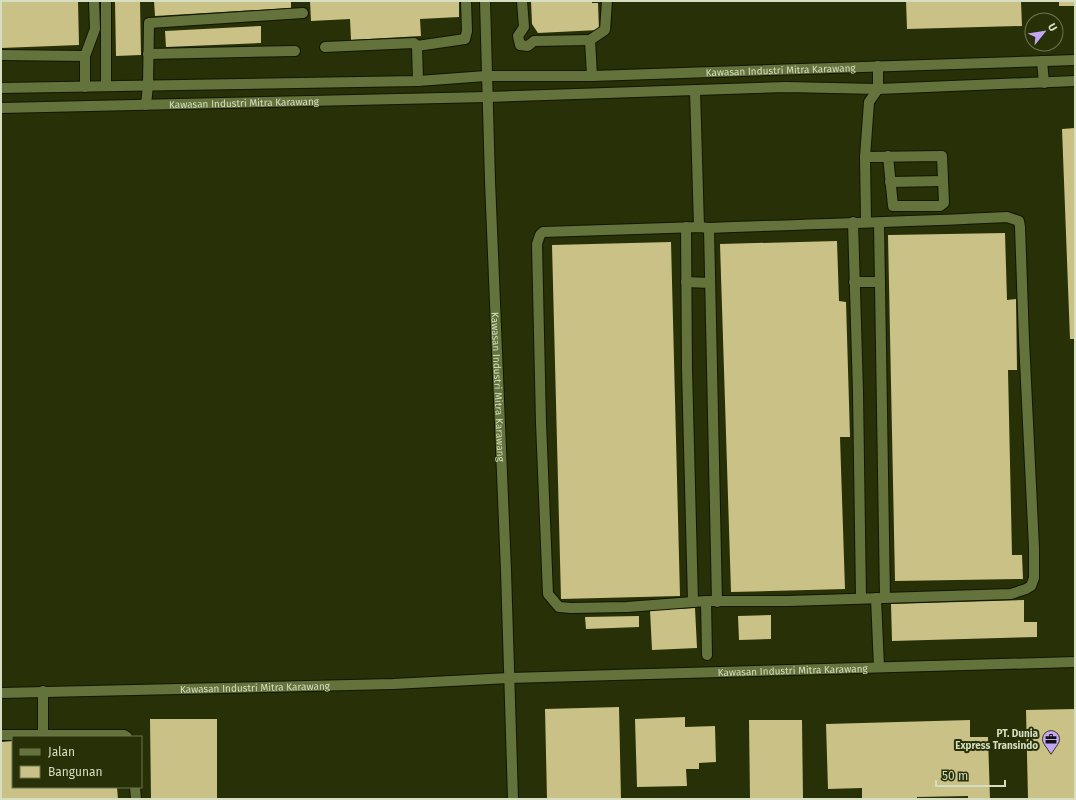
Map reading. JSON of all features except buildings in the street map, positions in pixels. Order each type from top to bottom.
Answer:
[{"type":"street","points":[[85,86],[85,56],[94,29],[94,1]]},
{"type":"street","points":[[106,1],[106,86]]},
{"type":"street","points":[[325,47],[410,42],[417,46],[465,39],[467,31],[466,1]]},
{"type":"street","points":[[485,1],[487,97]]},
{"type":"street","points":[[522,1],[524,27],[518,36],[520,45],[528,46],[534,41],[590,40],[605,30],[607,1]]},
{"type":"street","points":[[146,105],[148,85],[149,23],[303,13]]},
{"type":"street","points":[[590,40],[592,76]]},
{"type":"street","points":[[417,46],[418,81]]},
{"type":"street","points":[[148,54],[295,51]]},
{"type":"street","points":[[1,55],[85,56]]},
{"type":"street","name":"Kawasan Industri Mitra Karawang","points":[[1,88],[418,81],[486,76],[592,76],[878,66],[903,67],[1075,60]]},
{"type":"street","points":[[1042,61],[1044,83]]},
{"type":"street","points":[[866,221],[865,157],[869,102],[878,89],[878,66]]},
{"type":"street","name":"Kawasan Industri Mitra Karawang","points":[[1,108],[487,97],[786,87],[878,89],[1075,81]]},
{"type":"street","points":[[695,90],[704,228],[710,283],[717,602]]},
{"type":"street","name":"Kawasan Industri Mitra Karawang","points":[[487,97],[514,799]]},
{"type":"street","points":[[865,157],[888,156],[942,156],[944,202],[940,206],[893,206],[888,156]]},
{"type":"street","points":[[890,182],[943,181]]},
{"type":"street","points":[[1007,217],[1019,221],[1034,548],[1034,578],[1031,586],[1018,592],[963,596],[717,602],[706,601],[571,608],[559,607],[548,594],[541,423],[537,244],[540,235],[548,231],[704,228],[866,221],[879,223],[1007,217]]},
{"type":"street","points":[[852,222],[858,392],[861,598]]},
{"type":"street","points":[[878,667],[881,598],[879,223]]},
{"type":"street","points":[[686,228],[693,602]]},
{"type":"street","points":[[686,282],[710,283]]},
{"type":"street","points":[[854,282],[880,282]]},
{"type":"street","points":[[706,601],[707,655]]},
{"type":"street","name":"Kawasan Industri Mitra Karawang","points":[[1,693],[393,684],[509,678],[1075,662]]},
{"type":"street","points":[[43,691],[43,735]]},
{"type":"street","points":[[1,736],[126,736]]},
{"type":"street","points":[[135,788],[136,799]]},
{"type":"place","name":"PT. Dunia Express Transindo","points":[[1051,754]]}]
